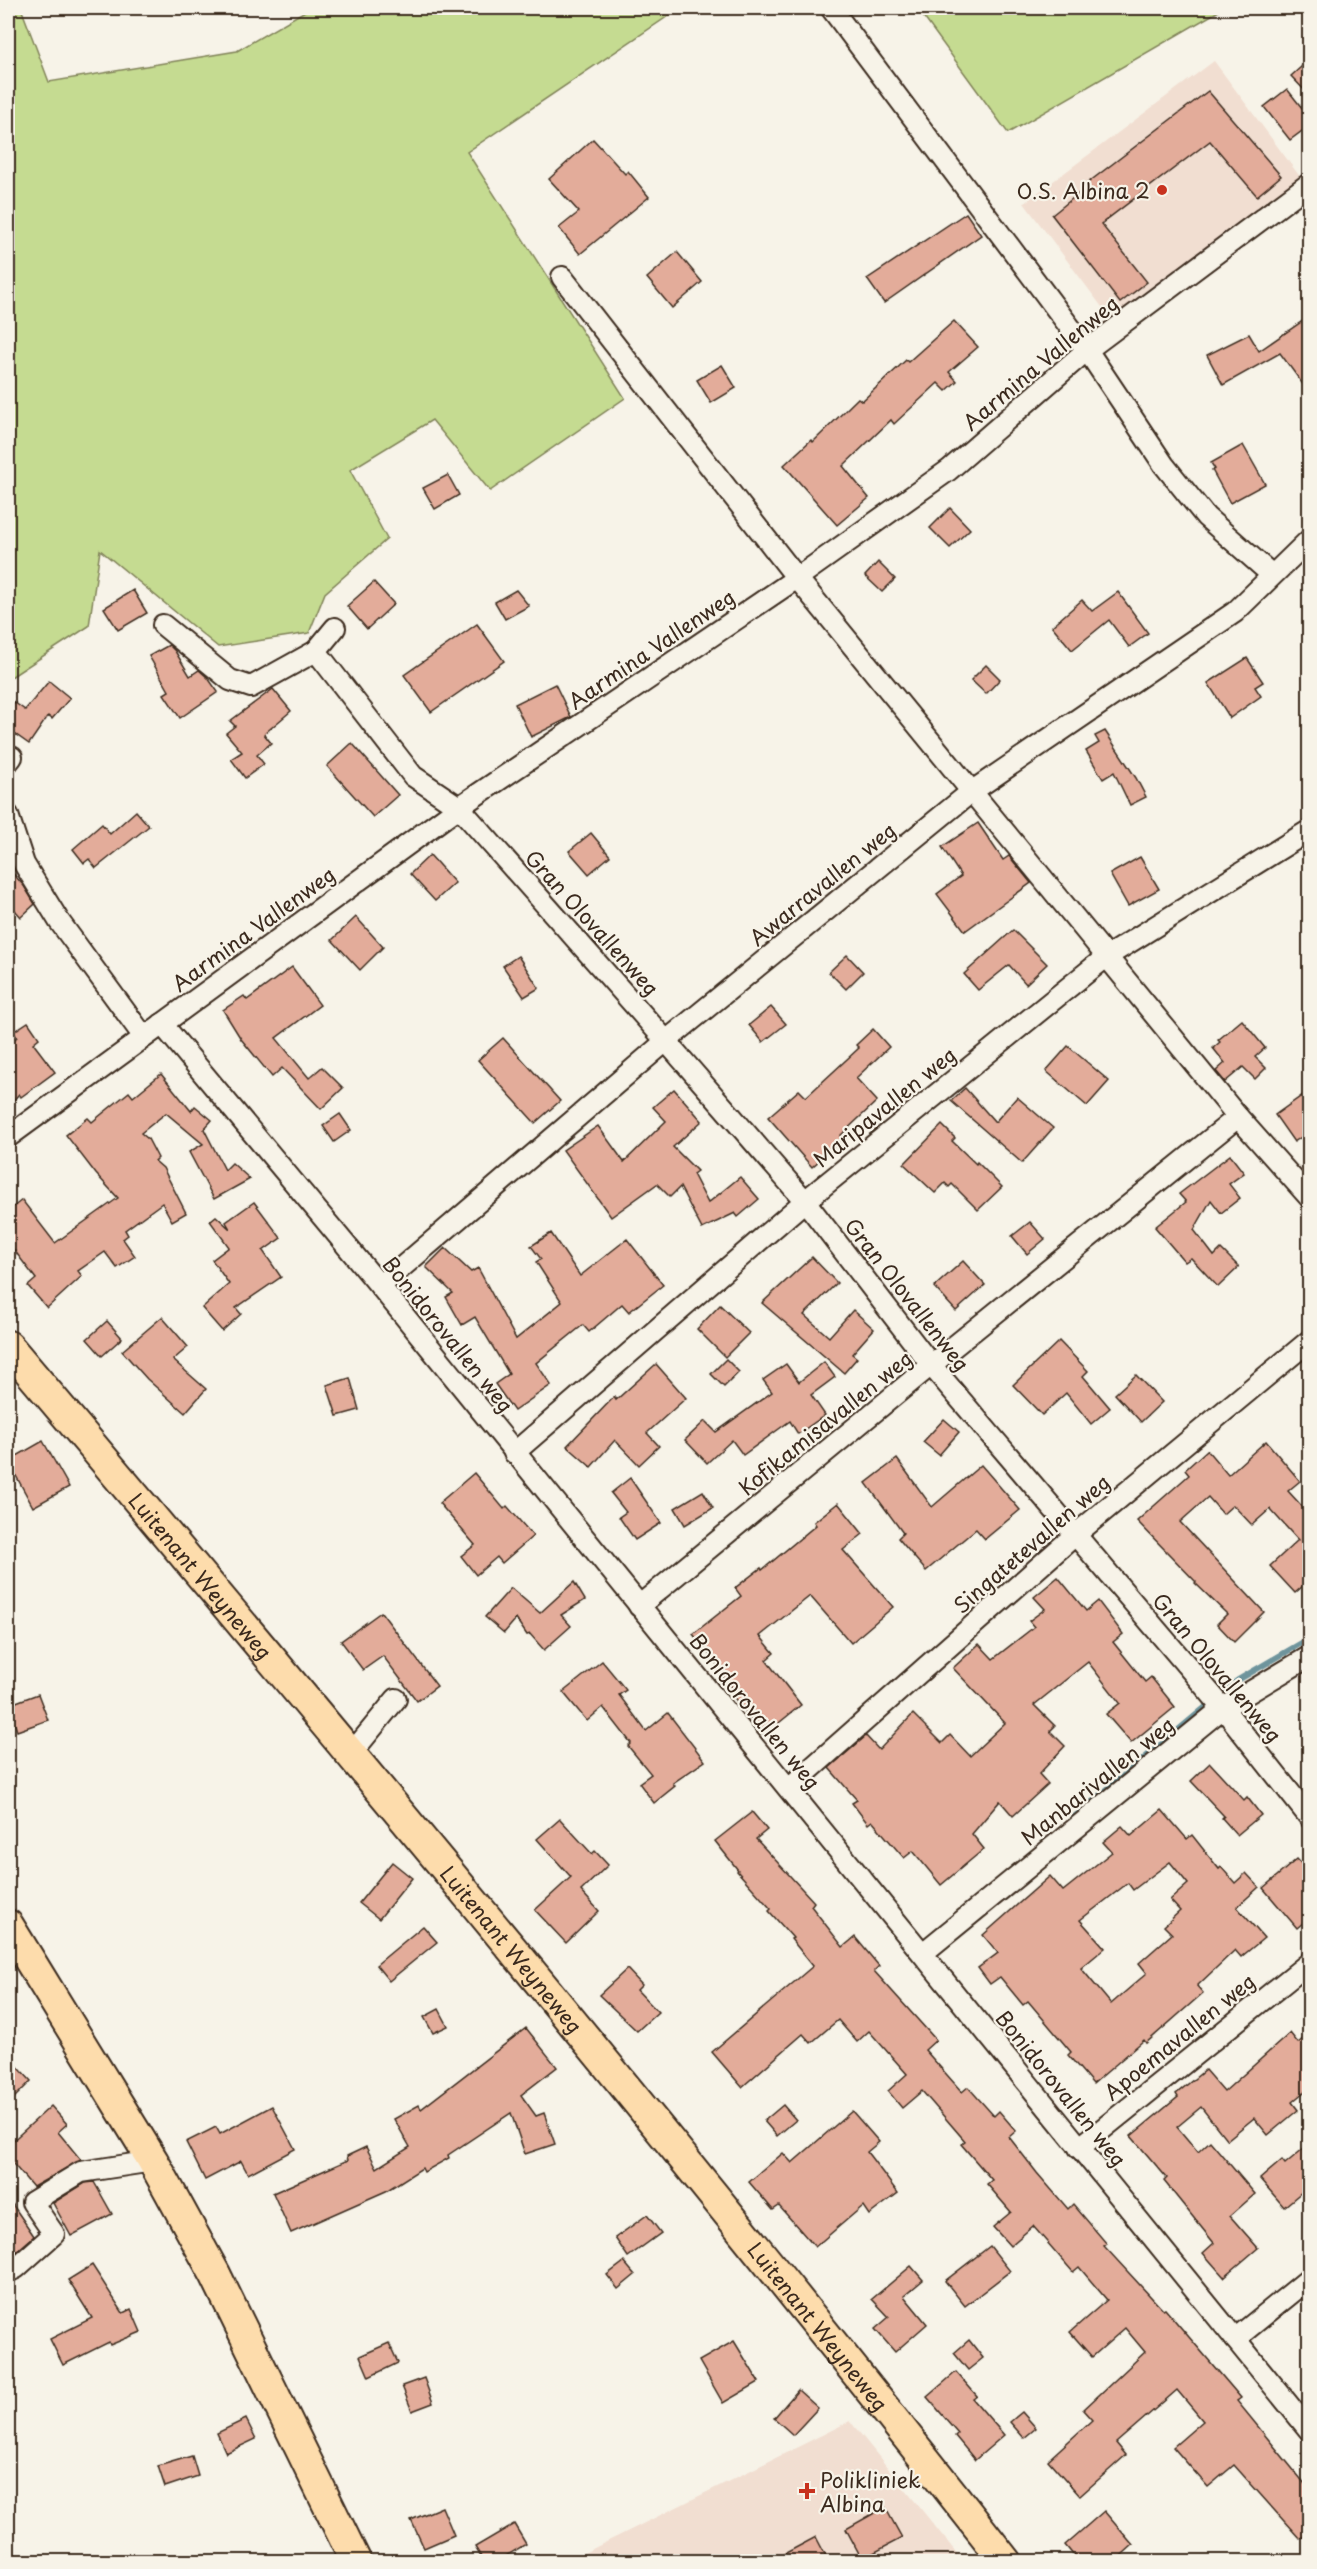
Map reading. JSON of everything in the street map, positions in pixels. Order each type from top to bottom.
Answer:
[{"type":"main road","name":"Luitenant Weyneweg","points":[[8,1346],[351,1755],[818,2323],[1006,2562]]},
{"type":"main road","points":[[8,1925],[153,2161],[220,2284],[356,2562]]},
{"type":"street","points":[[831,8],[1087,350],[1164,465],[1206,517],[1272,574]]},
{"type":"street","name":"Aarmina Vallenweg","points":[[8,1137],[459,807],[797,578],[949,470],[1087,350],[1310,183]]},
{"type":"street","points":[[562,277],[797,578],[1238,1117],[1310,1198]]},
{"type":"street","name":"Awarravallen weg","points":[[380,1286],[666,1041],[971,792],[1235,612],[1310,539]]},
{"type":"street","points":[[163,625],[230,680],[251,687],[316,651],[335,628]]},
{"type":"street","name":"Gran Olovallenweg","points":[[316,651],[413,776],[459,807],[805,1201],[931,1365],[1223,1708],[1310,1818]]},
{"type":"street","points":[[8,815],[24,864],[59,921],[144,1037]]},
{"type":"street","name":"Maripavallen weg","points":[[514,1453],[805,1201],[1106,957],[1310,830]]},
{"type":"street","name":"Bonidorovallen weg","points":[[162,1024],[380,1286],[1310,2431]]},
{"type":"street","name":"Kofikamisavallen weg","points":[[639,1606],[931,1365],[1238,1117]]},
{"type":"street","name":"Singatetevallen weg","points":[[789,1788],[1075,1535],[1310,1340]]},
{"type":"street","name":"Manbarivallen weg","points":[[923,1953],[1223,1708],[1310,1656]]},
{"type":"street","points":[[351,1755],[396,1699]]},
{"type":"street","name":"Apoemavallen weg","points":[[1079,2148],[1310,1962]]},
{"type":"street","points":[[8,2272],[16,2268],[54,2234],[32,2202],[81,2172],[153,2161]]},
{"type":"street","points":[[1235,2339],[1310,2278]]},
{"type":"shaded area","name":"O.S. Albina 2","points":[[1214,61],[1301,178],[1111,319],[1024,203]]},
{"type":"shaded area","name":"Polikliniek Albina","points":[[850,2421],[963,2561],[566,2562]]},
{"type":"green space","points":[[8,8],[21,8],[49,82],[237,51],[310,8],[680,8],[467,152],[625,398],[490,491],[432,420],[350,470],[387,539],[325,593],[309,633],[218,647],[100,550],[89,626],[8,679]]},
{"type":"green space","points":[[917,8],[1224,8],[1008,133]]},
{"type":"building","points":[[1310,59],[1310,96],[1291,76]]},
{"type":"building","points":[[1287,89],[1310,118],[1310,125],[1290,140],[1264,107]]},
{"type":"building","points":[[1208,91],[1281,176],[1257,196],[1210,141],[1101,224],[1147,282],[1120,303],[1052,215],[1083,190],[1081,188]]},
{"type":"building","points":[[593,139],[625,174],[628,171],[649,197],[580,254],[559,228],[579,212],[549,179]]},
{"type":"building","points":[[966,213],[981,235],[884,303],[867,279]]},
{"type":"building","points":[[677,252],[702,282],[672,308],[647,278]]},
{"type":"building","points":[[1310,316],[1310,394],[1280,353],[1223,385],[1207,355],[1249,334],[1259,351]]},
{"type":"building","points":[[954,321],[978,347],[949,372],[957,381],[946,391],[938,383],[894,424],[891,420],[843,466],[869,498],[837,525],[784,465],[811,440],[813,442],[858,398],[862,401],[906,360],[908,362]]},
{"type":"building","points":[[722,365],[736,388],[711,403],[697,380]]},
{"type":"building","points":[[1243,445],[1265,484],[1230,503],[1212,470],[1215,469],[1211,463]]},
{"type":"building","points":[[448,475],[459,495],[435,509],[423,488]]},
{"type":"building","points":[[950,508],[970,529],[950,548],[930,528]]},
{"type":"building","points":[[878,562],[895,579],[882,592],[865,576]]},
{"type":"building","points":[[374,582],[394,604],[367,629],[347,606]]},
{"type":"building","points":[[133,590],[147,613],[118,630],[104,608]]},
{"type":"building","points":[[516,590],[529,606],[505,619],[495,602]]},
{"type":"building","points":[[1118,592],[1148,633],[1129,647],[1109,620],[1072,650],[1052,626],[1082,600],[1092,611]]},
{"type":"building","points":[[477,624],[504,661],[431,712],[404,675]]},
{"type":"building","points":[[169,645],[190,676],[199,670],[218,692],[180,718],[164,694],[169,691],[149,656]]},
{"type":"building","points":[[1247,658],[1263,682],[1255,687],[1261,696],[1230,718],[1208,683]]},
{"type":"building","points":[[986,665],[1000,679],[986,694],[971,680]]},
{"type":"building","points":[[49,681],[70,698],[52,719],[48,716],[29,744],[8,729],[8,698],[25,710]]},
{"type":"building","points":[[555,684],[571,717],[531,737],[515,704]]},
{"type":"building","points":[[273,689],[291,711],[264,734],[271,743],[257,755],[264,764],[245,778],[231,759],[242,752],[226,733],[235,726],[230,721]]},
{"type":"building","points":[[1105,731],[1146,797],[1130,805],[1114,772],[1103,779],[1086,751],[1099,743],[1095,736]]},
{"type":"building","points":[[352,743],[398,795],[373,817],[327,766]]},
{"type":"building","points":[[136,811],[149,826],[96,868],[89,859],[84,863],[73,849],[102,824],[110,834]]},
{"type":"building","points":[[978,823],[1003,860],[1009,856],[1031,883],[965,931],[937,894],[961,876],[942,847]]},
{"type":"building","points":[[591,833],[610,856],[589,874],[569,851]]},
{"type":"building","points":[[430,855],[455,883],[435,901],[410,874]]},
{"type":"building","points":[[1140,857],[1159,889],[1128,906],[1110,874]]},
{"type":"building","points":[[8,868],[24,886],[35,904],[21,917],[8,902]]},
{"type":"building","points":[[356,917],[383,947],[360,970],[332,940]]},
{"type":"building","points":[[1013,930],[1047,964],[1026,984],[1009,965],[978,990],[964,974]]},
{"type":"building","points":[[847,955],[863,972],[846,989],[829,972]]},
{"type":"building","points":[[518,956],[539,988],[524,997],[503,966]]},
{"type":"building","points":[[292,967],[320,1005],[276,1038],[309,1078],[322,1067],[343,1088],[321,1109],[282,1068],[272,1077],[241,1039],[223,1010],[244,996],[247,1000]]},
{"type":"building","points":[[771,1007],[786,1024],[763,1042],[749,1025]]},
{"type":"building","points":[[1242,1020],[1265,1048],[1255,1057],[1266,1068],[1255,1079],[1243,1067],[1225,1082],[1216,1071],[1225,1063],[1213,1048],[1220,1042],[1218,1040]]},
{"type":"building","points":[[28,1022],[39,1038],[33,1043],[55,1072],[21,1097],[19,1094],[8,1106],[8,1045],[17,1037],[13,1032]]},
{"type":"building","points":[[873,1029],[889,1047],[856,1078],[877,1101],[840,1136],[843,1139],[812,1167],[768,1117],[799,1090],[806,1097],[859,1048],[856,1045]]},
{"type":"building","points":[[503,1038],[560,1101],[535,1123],[478,1060]]},
{"type":"building","points":[[1068,1046],[1109,1081],[1087,1106],[1046,1071]]},
{"type":"building","points":[[161,1074],[191,1111],[195,1106],[212,1120],[204,1129],[225,1170],[232,1163],[250,1179],[214,1199],[189,1152],[203,1144],[166,1113],[141,1133],[148,1139],[158,1158],[155,1161],[163,1168],[186,1213],[172,1221],[162,1203],[125,1230],[128,1235],[123,1239],[135,1256],[117,1268],[105,1252],[78,1271],[82,1276],[47,1308],[28,1286],[36,1279],[8,1242],[8,1211],[22,1200],[55,1243],[118,1198],[66,1135],[88,1118],[92,1122],[129,1092],[133,1097]]},
{"type":"building","points":[[965,1088],[995,1122],[1017,1097],[1053,1128],[1022,1163],[951,1101]]},
{"type":"building","points":[[674,1089],[702,1121],[673,1147],[697,1171],[693,1174],[708,1203],[740,1177],[759,1199],[738,1217],[735,1213],[702,1229],[680,1187],[670,1197],[657,1184],[611,1217],[563,1150],[598,1126],[624,1162],[666,1121],[653,1107]]},
{"type":"building","points":[[1310,1090],[1310,1131],[1294,1142],[1275,1115]]},
{"type":"building","points":[[340,1114],[351,1130],[334,1142],[323,1126]]},
{"type":"building","points":[[942,1125],[955,1138],[952,1141],[1002,1187],[978,1210],[952,1184],[949,1187],[945,1183],[935,1193],[904,1164]]},
{"type":"building","points":[[1230,1155],[1244,1173],[1229,1184],[1240,1198],[1221,1213],[1211,1200],[1194,1230],[1214,1256],[1221,1249],[1239,1267],[1218,1287],[1191,1258],[1185,1262],[1155,1227],[1186,1202],[1179,1194]]},
{"type":"building","points":[[254,1202],[281,1238],[263,1251],[281,1277],[236,1308],[241,1314],[222,1331],[202,1308],[229,1284],[212,1260],[229,1247],[210,1221],[216,1216],[230,1229],[226,1222]]},
{"type":"building","points":[[1030,1222],[1045,1239],[1027,1254],[1012,1236]]},
{"type":"building","points":[[551,1233],[580,1276],[627,1239],[663,1285],[629,1312],[622,1304],[589,1332],[583,1325],[536,1363],[551,1385],[514,1411],[495,1384],[509,1374],[475,1317],[462,1325],[446,1297],[453,1293],[426,1267],[445,1248],[471,1272],[478,1268],[516,1339],[562,1302],[536,1262],[541,1259],[531,1246]]},
{"type":"building","points":[[812,1257],[837,1283],[804,1315],[829,1337],[853,1310],[874,1329],[852,1354],[857,1358],[844,1373],[762,1303]]},
{"type":"building","points":[[963,1261],[985,1285],[956,1311],[934,1287]]},
{"type":"building","points":[[720,1305],[749,1333],[725,1357],[697,1329]]},
{"type":"building","points":[[162,1317],[188,1347],[173,1360],[206,1389],[185,1413],[147,1379],[122,1351]]},
{"type":"building","points":[[107,1321],[122,1338],[102,1356],[87,1339]]},
{"type":"building","points":[[1059,1341],[1088,1371],[1083,1376],[1110,1408],[1091,1424],[1066,1393],[1042,1415],[1013,1385]]},
{"type":"building","points":[[726,1359],[739,1372],[724,1387],[711,1374]]},
{"type":"building","points":[[824,1362],[835,1377],[811,1395],[825,1415],[798,1434],[790,1421],[743,1455],[732,1440],[707,1463],[685,1440],[705,1421],[716,1432],[772,1392],[763,1380],[786,1364],[799,1382]]},
{"type":"building","points":[[656,1364],[686,1398],[647,1433],[659,1446],[639,1465],[615,1440],[591,1467],[567,1446],[614,1397],[616,1400]]},
{"type":"building","points":[[1136,1375],[1162,1402],[1141,1422],[1115,1394]]},
{"type":"building","points":[[350,1378],[359,1410],[337,1416],[327,1385]]},
{"type":"building","points":[[944,1419],[959,1432],[939,1455],[923,1442]]},
{"type":"building","points":[[43,1441],[69,1487],[33,1507],[8,1461]]},
{"type":"building","points":[[1266,1441],[1300,1481],[1288,1491],[1310,1515],[1310,1580],[1295,1593],[1270,1566],[1298,1540],[1270,1509],[1252,1525],[1233,1505],[1223,1514],[1208,1497],[1180,1522],[1264,1612],[1234,1642],[1217,1624],[1227,1614],[1137,1521],[1189,1475],[1185,1470],[1207,1450],[1228,1475]]},
{"type":"building","points":[[897,1459],[932,1507],[981,1465],[1020,1510],[985,1539],[976,1529],[926,1571],[898,1538],[903,1533],[866,1483]]},
{"type":"building","points":[[474,1473],[504,1509],[507,1506],[533,1536],[502,1563],[497,1557],[476,1575],[461,1556],[475,1545],[439,1503]]},
{"type":"building","points":[[630,1478],[661,1523],[635,1540],[619,1517],[626,1512],[611,1493]]},
{"type":"building","points":[[703,1491],[713,1508],[685,1525],[675,1508]]},
{"type":"building","points":[[838,1503],[863,1534],[843,1550],[893,1607],[851,1643],[810,1596],[760,1636],[774,1653],[766,1660],[801,1705],[764,1735],[732,1695],[736,1692],[722,1675],[724,1673],[693,1634],[741,1596],[735,1588],[761,1568],[762,1570],[816,1525],[814,1522]]},
{"type":"building","points":[[1058,1577],[1086,1611],[1098,1601],[1123,1634],[1113,1642],[1145,1682],[1151,1677],[1175,1707],[1131,1743],[1106,1714],[1120,1703],[1088,1662],[1034,1705],[1055,1726],[1050,1731],[1065,1746],[1039,1774],[1048,1784],[1013,1816],[1000,1801],[972,1834],[984,1849],[941,1885],[913,1851],[904,1858],[872,1821],[868,1824],[852,1803],[857,1800],[829,1768],[866,1736],[879,1750],[913,1714],[942,1743],[950,1735],[970,1756],[1005,1723],[953,1668],[979,1644],[993,1659],[1034,1627],[1029,1621],[1045,1609],[1034,1597]]},
{"type":"building","points":[[574,1582],[585,1600],[561,1615],[571,1626],[544,1650],[530,1634],[527,1635],[516,1619],[504,1633],[485,1617],[511,1588],[540,1613]]},
{"type":"building","points":[[381,1612],[437,1686],[417,1701],[383,1656],[363,1670],[341,1641]]},
{"type":"building","points":[[602,1661],[626,1690],[619,1695],[646,1731],[668,1713],[705,1761],[673,1783],[675,1786],[654,1803],[639,1783],[651,1774],[628,1746],[631,1743],[603,1707],[587,1721],[563,1692]]},
{"type":"building","points":[[38,1694],[48,1720],[17,1731],[8,1705]]},
{"type":"building","points":[[1210,1763],[1244,1800],[1247,1797],[1261,1815],[1237,1835],[1222,1818],[1224,1816],[1191,1781]]},
{"type":"building","points":[[1162,1810],[1187,1839],[1192,1835],[1219,1869],[1221,1867],[1235,1883],[1246,1873],[1259,1887],[1237,1907],[1264,1938],[1241,1957],[1235,1950],[1197,1986],[1203,1993],[1146,2043],[1144,2040],[1093,2084],[1068,2055],[1071,2052],[1028,2001],[1023,2005],[1000,1977],[990,1984],[978,1968],[998,1953],[983,1935],[1050,1876],[1063,1891],[1112,1852],[1103,1842],[1122,1826],[1131,1836]],"holes":[[[1170,1862],[1188,1884],[1170,1900],[1180,1911],[1164,1926],[1172,1934],[1139,1963],[1147,1973],[1111,2004],[1081,1968],[1105,1948],[1080,1920],[1128,1883],[1133,1890]]]},
{"type":"building","points":[[752,1812],[767,1830],[756,1839],[814,1902],[811,1906],[843,1947],[855,1937],[879,1966],[874,1971],[936,2040],[925,2050],[962,2092],[968,2087],[994,2116],[999,2111],[1016,2131],[1009,2137],[1037,2173],[1068,2209],[1073,2204],[1107,2244],[1104,2246],[1163,2310],[1165,2309],[1241,2398],[1237,2401],[1310,2490],[1310,2531],[1300,2539],[1234,2465],[1208,2487],[1173,2447],[1203,2421],[1177,2390],[1116,2443],[1126,2455],[1080,2496],[1048,2460],[1092,2420],[1083,2410],[1145,2352],[1125,2328],[1092,2357],[1070,2332],[1107,2300],[1079,2267],[1073,2272],[1033,2226],[1010,2246],[993,2227],[1011,2212],[987,2184],[992,2180],[961,2144],[965,2141],[922,2091],[902,2108],[888,2091],[907,2074],[869,2031],[857,2042],[838,2020],[811,2043],[803,2034],[742,2087],[712,2052],[813,1966],[791,1939],[793,1938],[769,1911],[771,1909],[737,1871],[715,1841]]},
{"type":"building","points":[[560,1819],[592,1854],[595,1851],[608,1865],[581,1891],[599,1911],[566,1943],[535,1910],[571,1877],[537,1839]]},
{"type":"building","points":[[1297,1859],[1310,1873],[1310,1917],[1297,1928],[1263,1888]]},
{"type":"building","points":[[392,1862],[412,1878],[379,1919],[359,1903]]},
{"type":"building","points":[[423,1926],[437,1942],[389,1981],[376,1965]]},
{"type":"building","points":[[627,1969],[642,1985],[637,1990],[658,2012],[637,2031],[599,1995]]},
{"type":"building","points":[[439,2009],[448,2026],[433,2033],[424,2017]]},
{"type":"building","points":[[526,2028],[557,2067],[521,2095],[536,2116],[544,2113],[555,2144],[525,2154],[511,2113],[448,2155],[449,2158],[424,2172],[422,2168],[386,2191],[291,2233],[273,2193],[348,2160],[347,2156],[366,2147],[377,2168],[410,2147],[394,2119],[419,2105],[421,2109]]},
{"type":"building","points":[[1290,2033],[1298,2043],[1310,2033],[1310,2087],[1292,2102],[1298,2110],[1268,2135],[1254,2118],[1227,2140],[1201,2107],[1177,2127],[1198,2152],[1210,2141],[1255,2194],[1230,2216],[1258,2248],[1224,2277],[1203,2253],[1214,2243],[1164,2181],[1167,2178],[1131,2136],[1178,2097],[1176,2094],[1205,2070],[1224,2092]]},
{"type":"building","points":[[8,2056],[31,2081],[8,2104]]},
{"type":"building","points":[[783,2105],[796,2120],[777,2136],[764,2121]]},
{"type":"building","points":[[51,2106],[67,2124],[58,2132],[81,2160],[33,2187],[8,2158],[8,2145]]},
{"type":"building","points":[[272,2106],[295,2149],[248,2174],[241,2161],[205,2180],[186,2142],[216,2127],[220,2134]]},
{"type":"building","points":[[852,2111],[879,2142],[867,2152],[898,2193],[869,2215],[863,2206],[815,2247],[779,2206],[773,2210],[749,2182],[783,2153],[792,2163]]},
{"type":"building","points":[[1310,2143],[1310,2185],[1284,2207],[1260,2179],[1282,2160],[1285,2164]]},
{"type":"building","points":[[94,2182],[112,2214],[71,2236],[53,2203],[85,2183]]},
{"type":"building","points":[[8,2198],[34,2236],[8,2259]]},
{"type":"building","points":[[647,2215],[661,2233],[628,2257],[615,2238]]},
{"type":"building","points":[[990,2246],[1010,2271],[965,2306],[945,2281]]},
{"type":"building","points":[[624,2262],[635,2275],[618,2289],[607,2275]]},
{"type":"building","points":[[92,2265],[123,2313],[131,2309],[141,2332],[110,2345],[109,2342],[63,2365],[50,2339],[92,2318],[68,2280]]},
{"type":"building","points":[[911,2266],[923,2280],[904,2296],[927,2324],[895,2352],[875,2329],[889,2317],[872,2299]]},
{"type":"building","points":[[969,2340],[983,2358],[968,2370],[954,2353]]},
{"type":"building","points":[[734,2341],[759,2382],[723,2403],[699,2361]]},
{"type":"building","points":[[389,2343],[398,2363],[369,2377],[360,2356]]},
{"type":"building","points":[[956,2372],[977,2396],[973,2399],[1004,2435],[975,2460],[955,2436],[958,2433],[927,2397]]},
{"type":"building","points":[[424,2378],[433,2403],[412,2411],[402,2386]]},
{"type":"building","points":[[798,2390],[818,2408],[793,2435],[774,2418]]},
{"type":"building","points":[[1022,2412],[1036,2428],[1024,2438],[1010,2422]]},
{"type":"building","points":[[246,2419],[256,2439],[226,2453],[217,2433]]},
{"type":"building","points":[[192,2456],[198,2476],[165,2487],[158,2466]]},
{"type":"building","points":[[442,2507],[454,2535],[424,2548],[411,2520]]},
{"type":"building","points":[[885,2507],[902,2538],[862,2559],[846,2529]]},
{"type":"building","points":[[1104,2511],[1133,2545],[1114,2562],[1079,2562],[1065,2545]]},
{"type":"building","points":[[514,2524],[526,2544],[496,2562],[484,2562],[475,2547]]},
{"type":"building","points":[[816,2537],[829,2562],[769,2562]]},
{"type":"waterway","points":[[1073,1818],[1238,1680],[1310,1638]]},
{"type":"place","name":"O.S. Albina 2","points":[[1162,190]]},
{"type":"place","name":"Polikliniek Albina","points":[[807,2491]]}]
